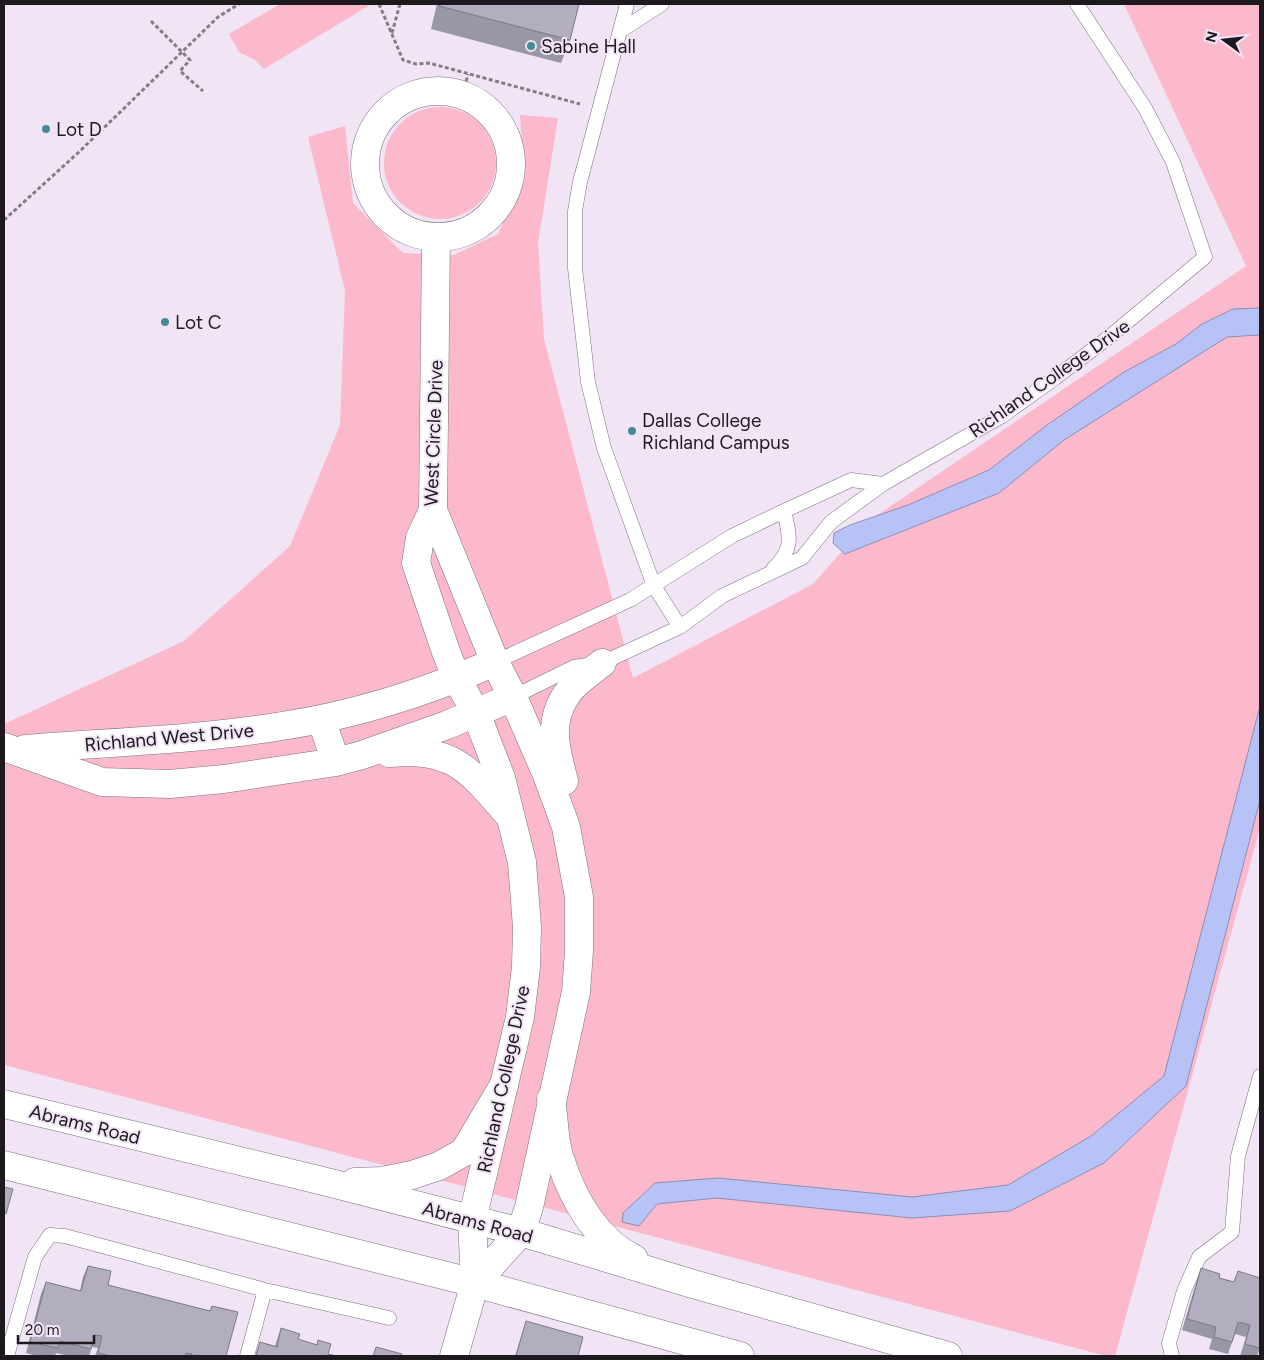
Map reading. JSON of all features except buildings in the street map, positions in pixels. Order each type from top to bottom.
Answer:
[{"type":"street","points":[[466,84],[477,101],[490,111],[507,138],[511,169],[508,185],[497,206],[481,223],[467,231],[436,237],[406,230],[381,210],[372,196],[367,182],[366,150],[378,121],[402,100],[416,93],[432,90],[447,91],[466,84]]},
{"type":"street","name":"West Circle Drive","points":[[436,237],[434,510],[420,538],[416,563],[457,679]]},
{"type":"street","name":"Richland College Drive","points":[[434,510],[495,662],[514,697],[547,775],[566,827]]},
{"type":"street","name":"Richland West Drive","points":[[10,748],[174,740],[321,719],[391,701],[457,679],[495,662]]},
{"type":"street","name":"Richland College Drive","points":[[476,1283],[521,1232],[576,992],[579,951],[579,897],[566,827],[565,786],[553,730],[558,710],[567,693],[602,663]]},
{"type":"street","name":"Richland College Drive","points":[[457,679],[476,713],[501,778],[522,862],[527,927],[526,967],[520,1017],[472,1220],[476,1283]]},
{"type":"street","name":"Richland West Drive","points":[[10,748],[102,782],[179,783],[224,779],[336,762],[362,755],[514,697]]},
{"type":"street","points":[[321,719],[336,762]]},
{"type":"street","points":[[362,755],[418,751],[447,757],[474,774],[512,819]]},
{"type":"street","points":[[323,1181],[382,1181],[412,1175],[439,1166],[464,1152],[504,1084]]},
{"type":"street","points":[[551,1099],[559,1155],[584,1212],[606,1239],[632,1258],[693,1284]]},
{"type":"street","name":"Abrams Road","points":[[4,1104],[323,1181],[521,1232],[693,1284],[948,1356]]},
{"type":"street","points":[[4,1165],[476,1283],[740,1356]]},
{"type":"street","points":[[454,1356],[476,1283]]},
{"type":"lane","points":[[627,4],[580,182],[575,211],[575,268],[588,382],[604,448],[654,586],[680,627]]},
{"type":"lane","points":[[620,31],[662,4]]},
{"type":"lane","name":"Richland College Drive","points":[[514,697],[574,667],[602,663],[680,627],[722,596],[802,558],[831,522],[883,484],[1002,416],[1108,338],[1205,257],[1173,162],[1146,108],[1077,4]]},
{"type":"lane","points":[[495,662],[630,600],[732,536],[851,480],[883,484]]},
{"type":"lane","name":"Richland College Drive","points":[[765,576],[781,561],[790,545],[790,534],[784,511]]},
{"type":"lane","points":[[1172,1356],[1169,1344],[1184,1291],[1199,1257],[1232,1232],[1238,1156],[1260,1076]]},
{"type":"lane","points":[[7,1356],[34,1257],[50,1236],[65,1236],[265,1290],[389,1318]]},
{"type":"lane","points":[[247,1356],[265,1290]]},
{"type":"path","points":[[4,220],[79,152],[218,17],[239,4]]},
{"type":"path","points":[[379,4],[403,60],[416,64],[429,63],[466,84],[580,104]]},
{"type":"path","points":[[392,34],[400,4]]},
{"type":"path","points":[[151,21],[190,60],[180,71],[203,91]]},
{"type":"shaded area","points":[[280,4],[370,5],[264,69],[255,60],[239,52],[229,34]]},
{"type":"shaded area","name":"Dallas College Richland Campus","points":[[1124,4],[1260,4],[1260,828],[1115,1356],[1106,1356],[4,1065],[4,724],[184,641],[290,546],[340,425],[345,291],[308,137],[345,126],[353,203],[403,253],[454,255],[498,234],[524,178],[520,115],[558,118],[538,243],[544,339],[633,678],[813,584],[870,520],[1246,266]]},
{"type":"shaded area","points":[[440,107],[461,111],[479,124],[492,142],[496,163],[492,184],[479,202],[461,215],[440,219],[419,215],[401,202],[388,184],[384,163],[388,142],[401,124],[419,111]]},
{"type":"water","points":[[1260,308],[1260,335],[1227,337],[1064,440],[999,493],[845,554],[833,543],[834,533],[850,525],[908,505],[989,470],[1047,425],[1124,372],[1176,344],[1202,324],[1233,309]]},
{"type":"water","points":[[1260,706],[1260,800],[1186,1086],[1104,1163],[1010,1211],[912,1218],[717,1198],[657,1204],[639,1226],[622,1222],[623,1213],[655,1183],[718,1178],[912,1197],[1008,1185],[1091,1136],[1164,1076]]},
{"type":"place","name":"Sabine Hall","points":[[531,46]]},
{"type":"place","name":"Lot D","points":[[46,129]]},
{"type":"place","name":"Lot C","points":[[165,322]]},
{"type":"place","name":"Dallas College Richland Campus","points":[[632,431]]}]
